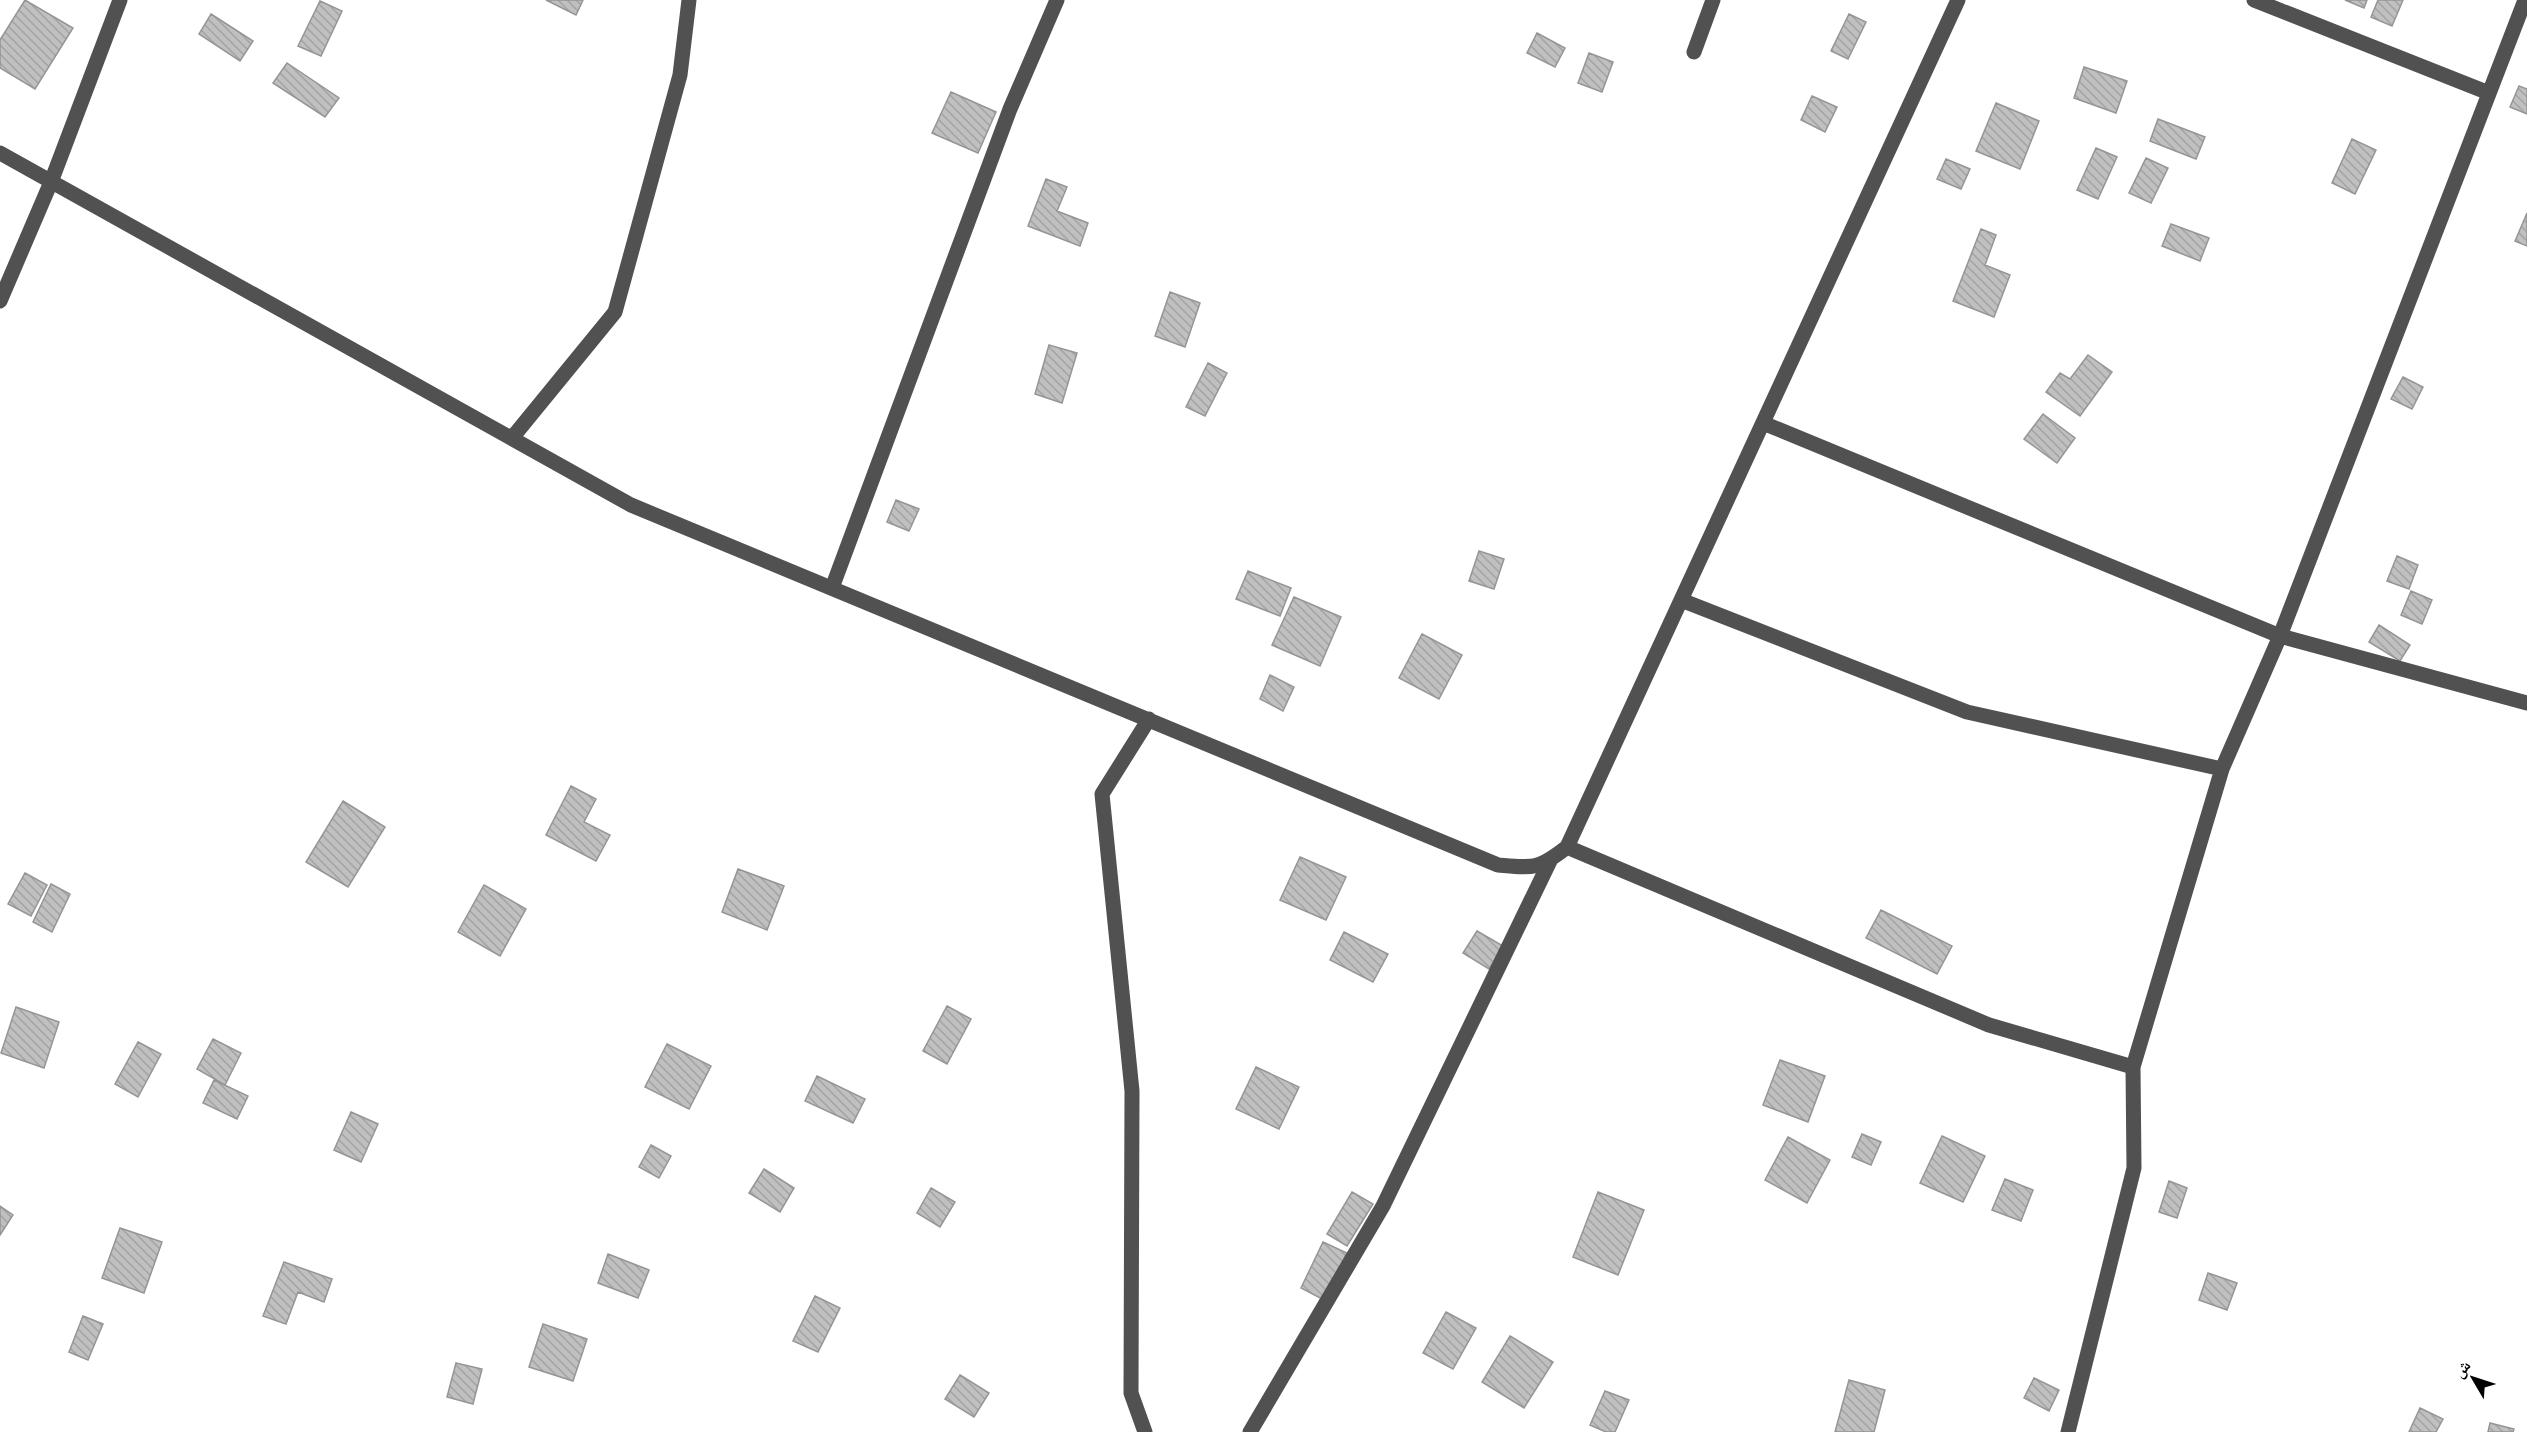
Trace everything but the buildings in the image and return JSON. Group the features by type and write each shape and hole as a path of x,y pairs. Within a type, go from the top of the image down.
{"street":[{"path":"0,301 51,182 120,0"},
{"path":"512,438 615,312 680,75 689,0"},
{"path":"832,588 1010,109 1057,0"},
{"path":"1694,52 1713,0"},
{"path":"0,153 631,505 1498,865 1533,868 1550,861 1567,847 1958,0"},
{"path":"2254,0 2489,93"},
{"path":"2068,1432 2134,1168 2133,1067 2222,769 2280,636 2525,0"},
{"path":"1763,423 2280,636 2527,704"},
{"path":"1681,600 1967,712 2222,769"},
{"path":"1145,1432 1131,1393 1132,1090 1102,794 1149,719"},
{"path":"1567,847 1989,1025 2133,1067"},
{"path":"1250,1432 1383,1206 1550,861"}]}
